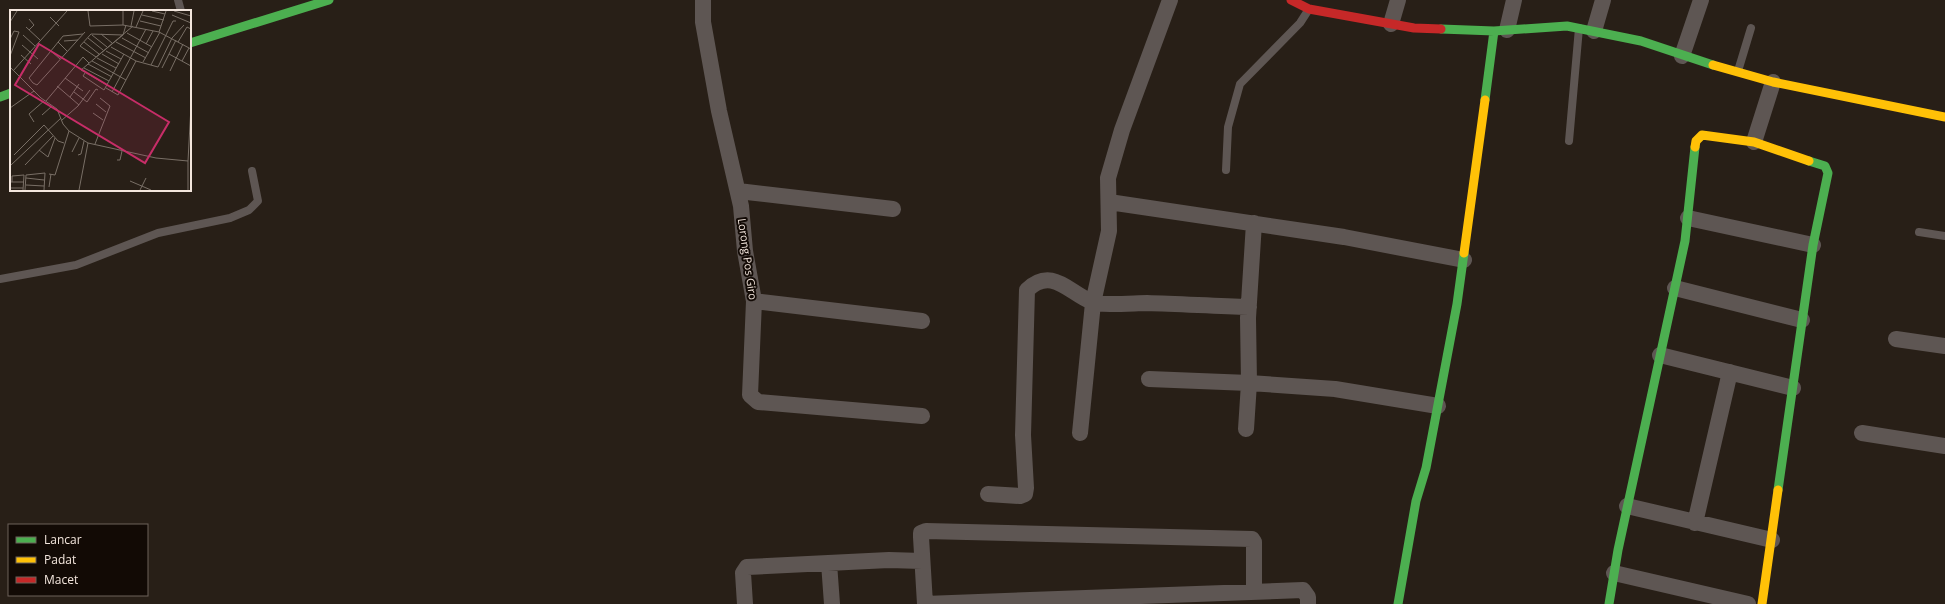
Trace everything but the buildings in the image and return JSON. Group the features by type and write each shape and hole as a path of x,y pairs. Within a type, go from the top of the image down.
{"street":[{"path":"191,42 310,3 328,0"},
{"name":"Lorong Pos Giro","path":"703,0 703,22 720,111 738,191 745,251 754,301 749,386 751,397 758,402 922,416"},
{"path":"1080,433 1093,303 1110,231 1108,178 1122,130 1170,0"},
{"path":"1291,0 1309,9 1414,28 1500,30 1567,26 1641,41 1682,56 1773,82 1945,117"},
{"path":"1391,24 1398,0"},
{"path":"1398,604 1416,501 1426,468 1458,304 1500,30 1514,0"},
{"path":"1586,30 1603,0"},
{"path":"1682,56 1701,0"},
{"path":"1754,142 1773,82"},
{"path":"0,97 10,93"},
{"path":"1609,604 1627,506 1686,242 1696,141 1702,135 1754,142 1826,168 1828,173 1813,245 1762,604"},
{"path":"738,191 893,209"},
{"path":"1109,202 1254,223 1464,260"},
{"path":"1688,218 1813,245"},
{"path":"1246,429 1249,383 1249,307 1254,223"},
{"path":"988,494 1020,496 1025,494 1026,488 1023,435 1027,290 1038,282 1044,280 1058,282 1093,303 1148,303 1249,307"},
{"path":"1675,288 1802,320"},
{"path":"754,301 922,321"},
{"path":"1896,339 1945,346"},
{"path":"1660,355 1793,388"},
{"path":"1695,522 1730,372"},
{"path":"1149,379 1249,383 1335,389 1438,406"},
{"path":"1862,433 1945,446"},
{"path":"1627,506 1772,540"},
{"path":"1254,592 1254,542 1252,539 926,531 921,533 925,604 1254,592 1303,590 1308,597 1308,604"},
{"path":"745,604 743,573 747,567 889,560 922,561"},
{"path":"829,563 832,604"},
{"path":"1614,574 1748,604"}],"lane":[{"path":"178,0 181,10"},
{"path":"1226,170 1228,127 1240,84 1300,23 1309,9"},
{"path":"1738,71 1751,28"},
{"path":"1569,141 1586,30"},
{"path":"0,279 76,265 158,233 230,218 249,210 258,201 252,172"},
{"path":"1919,232 1945,236"}],"traffic: fast":[{"path":"191,43 329,0"},
{"path":"1441,29 1494,31 1567,26 1641,41 1713,65"},
{"path":"1485,100 1494,31"},
{"path":"0,97 10,93"},
{"path":"1609,604 1618,550 1685,241 1695,147"},
{"path":"1778,490 1813,245 1828,173 1825,166 1809,161"},
{"path":"1398,604 1416,501 1426,468 1457,304 1464,253"}],"traffic: slow":[{"path":"1713,65 1773,82 1945,117"},
{"path":"1464,253 1485,100"},
{"path":"1695,147 1696,141 1702,135 1754,142 1809,161"},
{"path":"1762,604 1778,490"}],"traffic: jam":[{"path":"1291,0 1309,9 1414,28 1441,29"}]}
